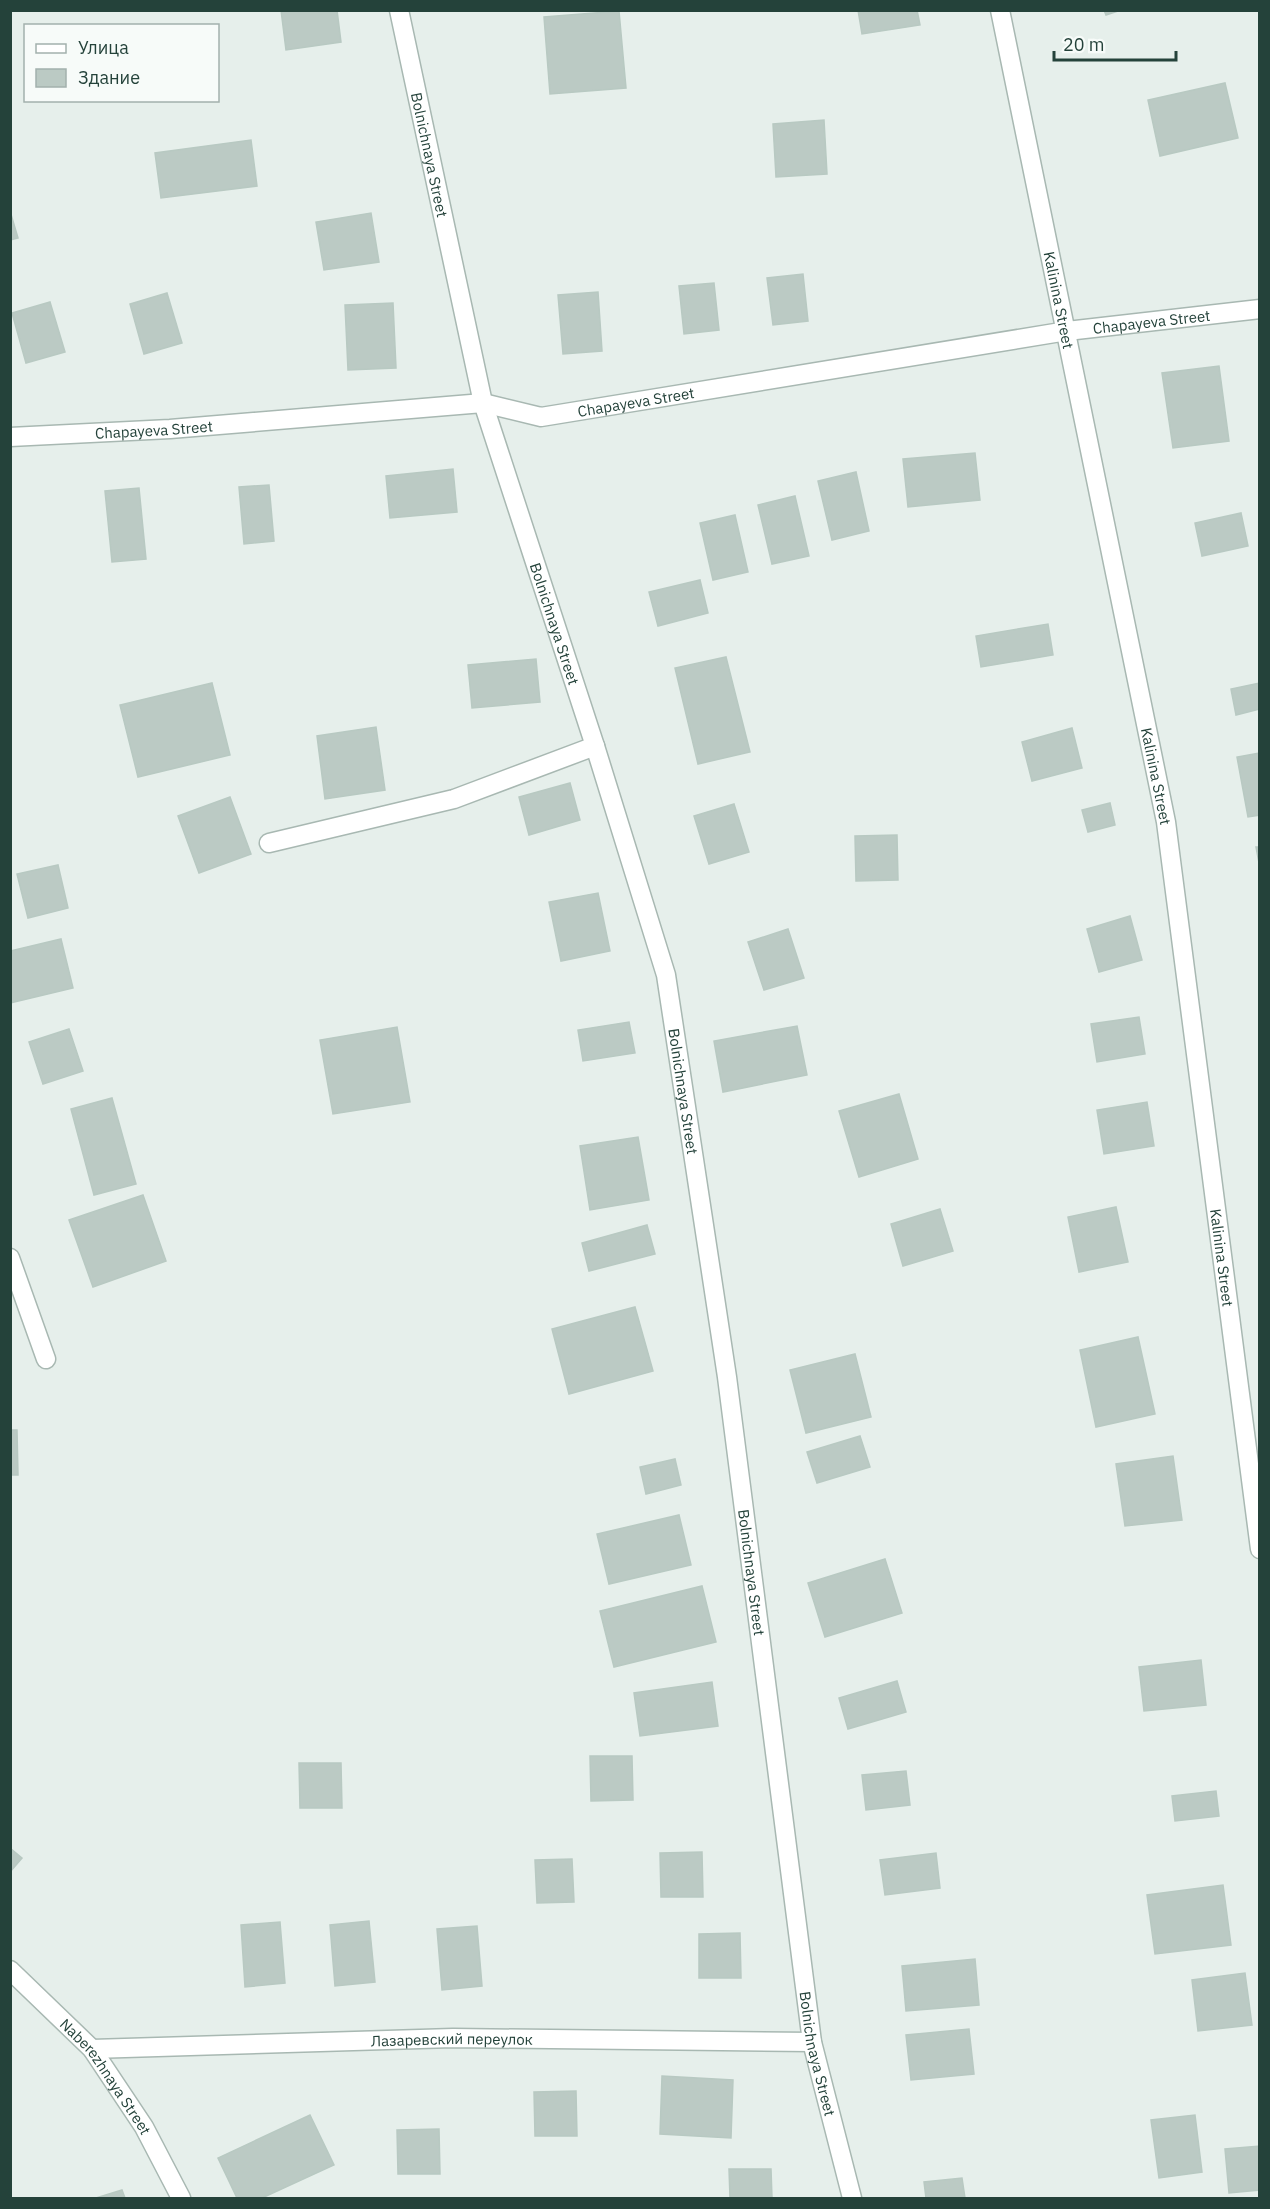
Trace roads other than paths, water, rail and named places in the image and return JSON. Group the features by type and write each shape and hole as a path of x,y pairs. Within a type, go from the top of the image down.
{"street":[{"name":"Bolnichnaya Street","path":"399,10 483,403 595,746 666,975 728,1377 812,2042 852,2199"},
{"name":"Kalinina Street","path":"1000,10 1166,822 1260,1549"},
{"name":"Chapayeva Street","path":"10,437 170,429 483,403 541,417 1067,331 1260,309"},
{"path":"269,843 454,799 595,746"},
{"path":"10,1258 46,1359"},
{"name":"Naberezhnaya Street","path":"10,1970 92,2049 144,2127 181,2199"},
{"name":"Лазаревский переулок","path":"92,2049 453,2038 812,2042"}]}
